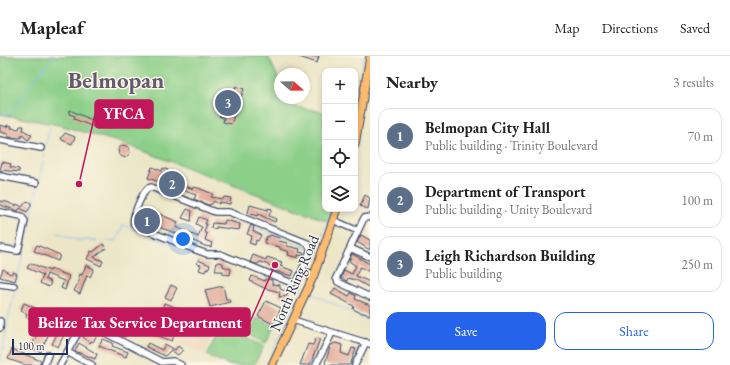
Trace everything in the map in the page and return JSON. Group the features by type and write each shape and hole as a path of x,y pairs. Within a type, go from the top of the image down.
{"main road":[{"path":"356,140 370,59"},
{"name":"North Ring Road","path":"272,365 314,275 336,212"}],"street":[{"path":"0,140 41,148"},
{"path":"0,176 36,183"},
{"path":"148,188 154,188 215,212 229,212 307,243 311,249 303,270 298,280 292,282 220,254 207,254 137,227 133,223 143,193 148,188"},
{"path":"0,212 24,218 24,234 18,251 0,248"},
{"path":"370,217 364,218 336,278 338,282 370,297"},
{"path":"334,220 358,231"},
{"path":"350,248 370,257"},
{"path":"303,270 314,275"},
{"path":"0,284 14,286"},
{"path":"293,320 368,343 355,365"},
{"path":"0,321 0,328"},
{"path":"60,365 84,322 162,362 173,361 181,365"},
{"path":"316,365 332,333"},
{"path":"66,352 92,365"},
{"path":"44,365 48,355"}],"shaded area":[{"path":"162,299 218,322 205,354 149,335"}],"green space":[{"path":"0,56 268,56 274,69 274,104 290,104 291,106 322,111 322,212 335,212 330,222 122,143 59,125 0,114"},
{"path":"257,318 274,326 266,343 249,334"},
{"path":"221,326 264,346 254,365 229,365 207,355"}],"building":[{"path":"296,56 319,56 317,63"},
{"path":"236,86 244,89 231,124 223,122 224,118 219,116 222,110 215,108 219,96 226,98 228,90 234,92"},
{"path":"70,110 96,122 94,127 74,119 75,116 69,114"},
{"path":"0,125 7,127 7,125 12,126 11,128 19,129 20,126 24,126 23,130 32,135 28,140 22,135 21,138 8,137 8,134 0,132"},
{"path":"65,133 75,137 72,144 62,140 61,138"},
{"path":"123,145 129,147 130,153 125,158 119,155 118,149"},
{"path":"2,162 11,164 10,167 19,169 19,172 0,170"},
{"path":"152,167 162,171 163,168 168,170 164,179 193,189 193,187 198,188 213,194 211,197 223,199 224,197 231,198 230,204 220,202 219,204 214,201 212,204 208,205 194,199 196,195 148,178"},
{"path":"365,195 370,198 368,209 360,206"},
{"path":"0,201 16,206 17,204 22,207 27,201 31,203 31,206 27,212 20,208 18,211 0,205"},
{"path":"250,205 268,210 268,208 272,209 269,216 276,219 275,222 258,214 257,216 248,213"},
{"path":"145,208 178,222 176,227 198,237 202,227 196,224 199,217 207,220 204,232 207,234 205,240 212,243 211,247 139,220"},
{"path":"187,209 192,211 191,221 182,218"},
{"path":"225,220 240,224 239,230 216,227 216,229 211,228 212,223 224,224"},
{"path":"251,225 254,227 253,231 261,235 258,241 256,240 255,245 249,243 252,236 247,234"},
{"path":"270,235 280,238 279,241 287,243 287,246 300,249 299,252 304,253 303,256 298,255 298,258 288,255 289,252 280,249 280,247 264,243 267,236 269,237"},
{"path":"361,235 370,240 370,250 357,242"},
{"path":"103,244 106,248 94,257 103,261 101,266 87,259 91,251 93,252"},
{"path":"37,245 60,255 58,261 34,251"},
{"path":"352,254 370,264 370,272 360,267 356,276 370,282 370,288 356,280 348,278 347,281 341,278 344,270 352,274 356,266 349,261"},
{"path":"253,255 266,260 267,257 282,262 280,266 294,271 292,276 271,270 273,267 261,262 257,264 250,262"},
{"path":"198,260 210,265 205,272 199,270 201,265 197,264"},
{"path":"217,262 223,263 223,266 231,269 230,275 223,274 223,271 215,271"},
{"path":"30,263 50,271 51,269 69,276 65,290 61,288 64,281 47,274 45,279 51,282 49,287 40,283 43,275 27,268"},
{"path":"86,265 94,269 90,277 87,275 80,294 74,291 80,279 78,278 79,274 82,275"},
{"path":"3,269 10,274 14,272 17,274 15,281 0,277"},
{"path":"252,276 265,281 265,279 272,280 272,284 280,285 280,289 288,292 287,296 279,297 280,292 264,288 250,281"},
{"path":"171,285 177,288 171,300 165,297"},
{"path":"223,286 226,299 229,299 230,302 210,307 205,290"},
{"path":"335,288 349,296 351,293 356,296 355,299 370,305 370,315 353,309 354,306 331,294"},
{"path":"266,301 281,308 273,324 258,316"},
{"path":"24,303 37,309 36,313 45,317 43,321 34,317 32,320 26,317 27,314 21,310"},
{"path":"164,303 184,310 182,316 162,309"},
{"path":"59,324 70,329 67,334 65,333 58,347 52,344 59,330 57,329"},
{"path":"123,325 129,328 125,337 115,332 117,327 121,329"},
{"path":"155,328 174,335 172,341 153,334"},
{"path":"39,329 49,333 41,352 31,348"},
{"path":"86,330 97,336 93,342 91,341 90,343 83,337"},
{"path":"316,338 320,339 310,365 300,365 308,344 313,345"},
{"path":"103,339 113,343 112,346 128,352 126,357 99,346"},
{"path":"79,343 97,354 95,359 75,351"},
{"path":"148,343 162,350 165,344 175,350 178,346 183,350 178,355 171,350 165,356 146,347"},
{"path":"335,343 342,345 341,353 349,356 352,348 356,349 350,365 327,365 325,363 331,345"},
{"path":"12,349 41,361 39,365 25,365 8,359"}],"waterway":[{"path":"0,113 8,115 53,56"},
{"path":"358,95 364,56"},
{"path":"46,145 50,127"},
{"path":"39,181 45,152"},
{"path":"16,285 38,186"},
{"path":"153,191 215,215 227,215 307,248"},
{"path":"310,269 331,212"},
{"path":"58,233 77,240 116,241 124,224"},
{"path":"126,226 192,253"},
{"path":"198,255 207,258 219,257 234,263"},
{"path":"267,365 307,275"},
{"path":"293,286 302,289"},
{"path":"8,320 15,289"},
{"path":"311,293 370,321"},
{"path":"3,350 8,321"},
{"path":"0,361 2,353"}],"place":[{"name":"Leigh Richardson Building","path":"228,103"},
{"name":"YFCA","path":"79,184"},
{"name":"Department of Transport","path":"172,184"},
{"name":"Belmopan City Hall","path":"147,221"},
{"name":"Belize Tax Service Department","path":"275,265"}],"district":[{"name":"Belmopan","path":"116,80"}]}
